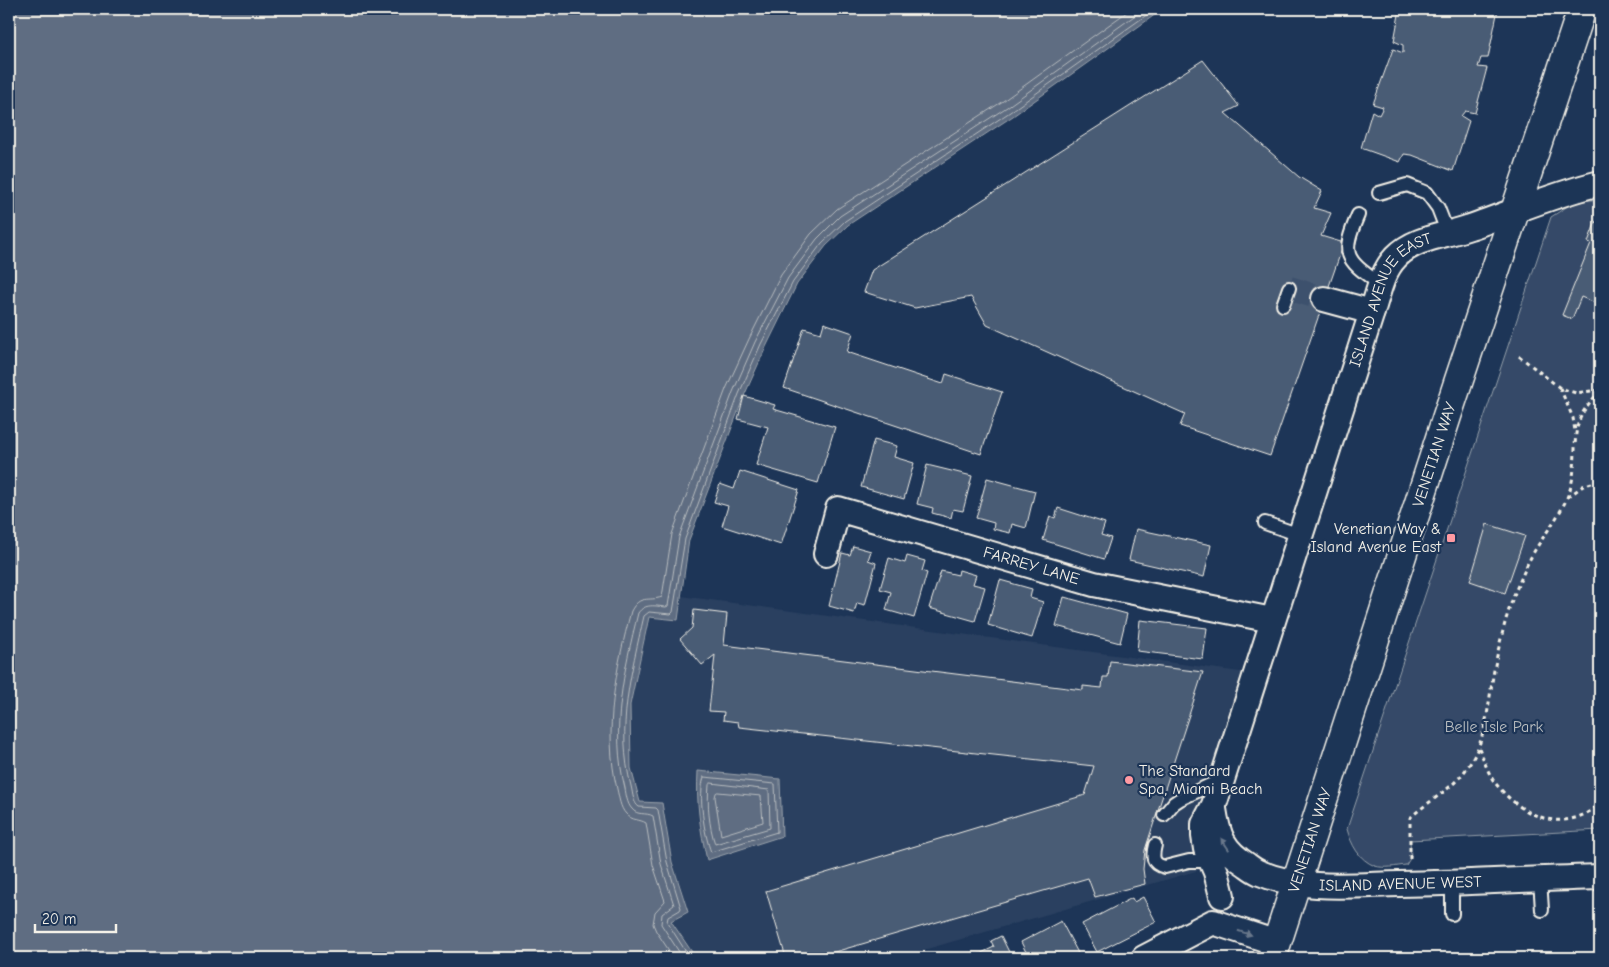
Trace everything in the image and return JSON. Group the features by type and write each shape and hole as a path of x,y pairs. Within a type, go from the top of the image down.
{"main road":[{"name":"VENETIAN WAY","path":"1274,951 1444,424 1582,9"}],"street":[{"name":"ISLAND AVENUE EAST","path":"1300,535 1372,312 1389,266 1404,249 1415,244 1564,192 1600,183"},
{"path":"1324,299 1372,312"},
{"name":"FARREY LANE","path":"826,554 838,509 1094,584 1272,620"},
{"name":"ISLAND AVENUE WEST","path":"1222,896 1216,872 1206,849 1204,824 1214,805 1300,535"},
{"name":"ISLAND AVENUE WEST","path":"1214,805 1216,826 1220,838 1233,855 1259,873 1310,885 1452,883 1600,877"},
{"path":"1144,958 1213,922 1222,896 1230,886 1239,880 1259,873"},
{"path":"1213,922 1274,951"}],"lane":[{"path":"1379,193 1408,185 1427,193 1438,208 1448,234"},
{"path":"1358,214 1347,246 1350,260 1381,285"},
{"path":"1283,306 1289,288"},
{"path":"1264,523 1300,535"},
{"path":"1164,815 1180,799 1221,780"},
{"path":"1155,845 1153,858 1155,863 1165,868 1189,861 1210,861"},
{"path":"1540,879 1542,910"},
{"path":"1452,883 1452,914"}],"path":[{"path":"1518,356 1560,388 1576,393 1600,391"},
{"path":"1411,884 1410,818 1454,783 1466,770 1478,748 1483,737 1494,670 1505,624 1518,585 1530,558 1563,506 1570,486 1574,464 1575,434 1573,418 1560,388"},
{"path":"1575,434 1579,418 1588,403 1600,391"},
{"path":"1566,498 1583,486 1600,480"},
{"path":"1478,748 1492,778 1502,791 1523,808 1544,819 1555,821 1570,820 1584,815 1600,802"}],"shaded area":[{"path":"681,596 1255,674 1214,805 1213,866 896,958 696,958 671,920 688,912 672,862 662,804 640,802 631,768 630,705 649,616 677,620"}],"green space":[{"name":"Belle Isle Park","path":"1600,199 1600,830 1410,840 1411,857 1406,865 1375,866 1364,860 1356,851 1347,829 1551,217 1574,202"}],"water":[{"path":"9,9 1163,9 1013,116 848,225 826,246 797,284 744,396 689,540 678,620 649,617 630,705 631,768 640,802 662,803 672,862 688,912 671,921 696,958 9,958"},
{"path":"698,771 780,779 782,836 707,860 699,816"}],"building":[{"path":"1400,9 1498,9 1488,58 1481,58 1478,67 1487,68 1475,113 1465,111 1461,116 1469,121 1453,171 1412,155 1404,154 1400,162 1361,148 1372,111 1379,115 1383,107 1373,104 1393,49 1403,53 1403,45 1394,41"},
{"path":"1203,60 1239,106 1225,113 1299,177 1322,191 1314,208 1331,213 1321,236 1344,243 1270,456 1180,426 1185,414 987,325 971,297 915,308 864,292 872,270"},
{"path":"1596,221 1600,223 1600,305 1581,297 1572,319 1562,315 1591,243 1588,242"},
{"path":"824,323 853,333 847,352 943,384 946,374 1002,392 981,454 784,388 804,328 821,333"},
{"path":"744,396 775,405 773,409 835,427 818,483 756,465 768,427 738,419"},
{"path":"874,440 897,446 894,457 914,463 904,499 861,487"},
{"path":"927,465 972,476 963,511 953,509 951,518 932,513 933,508 917,504"},
{"path":"740,471 799,490 781,545 722,526 728,506 714,502 720,484 734,489"},
{"path":"987,478 1035,491 1026,528 1012,524 1010,533 993,529 994,523 976,518"},
{"path":"1058,508 1105,523 1101,535 1111,538 1104,559 1043,540 1050,516 1055,518"},
{"path":"1487,524 1525,536 1505,593 1470,581"},
{"path":"1136,529 1211,545 1204,577 1129,560"},
{"path":"853,546 871,551 868,560 876,563 865,605 857,603 854,613 829,606 842,553 850,555"},
{"path":"907,556 925,561 922,571 927,573 914,618 886,610 891,592 880,589 889,558 905,563"},
{"path":"959,570 976,575 973,584 985,587 975,621 929,608 941,571 958,575"},
{"path":"1000,580 1032,589 1030,598 1043,602 1032,638 988,625"},
{"path":"1064,597 1127,614 1120,643 1056,626"},
{"name":"The Standard Spa, Miami Beach","path":"694,610 727,614 724,645 1083,690 1083,686 1102,688 1103,677 1108,677 1110,661 1203,672 1145,850 1143,869 1145,884 1095,897 1088,878 814,958 786,958 766,891 1085,795 1094,766 739,727 738,722 723,720 724,712 709,711 715,655 702,665 680,639 692,628"},
{"path":"1140,620 1207,628 1203,659 1137,651"},
{"path":"1143,897 1156,922 1097,952 1082,924 1132,898 1134,902"},
{"path":"1061,921 1078,953 1070,958 1029,958 1021,942"},
{"path":"1001,936 1012,958 971,958 994,947 991,941"},
{"path":"1408,953 1406,958 1320,958 1321,956"}],"tunnel":[{"path":"1289,288 1324,299"}],"place":[{"name":"Venetian Way & Island Avenue East","path":"1451,538"},
{"name":"The Standard Spa, Miami Beach","path":"1129,780"}]}
